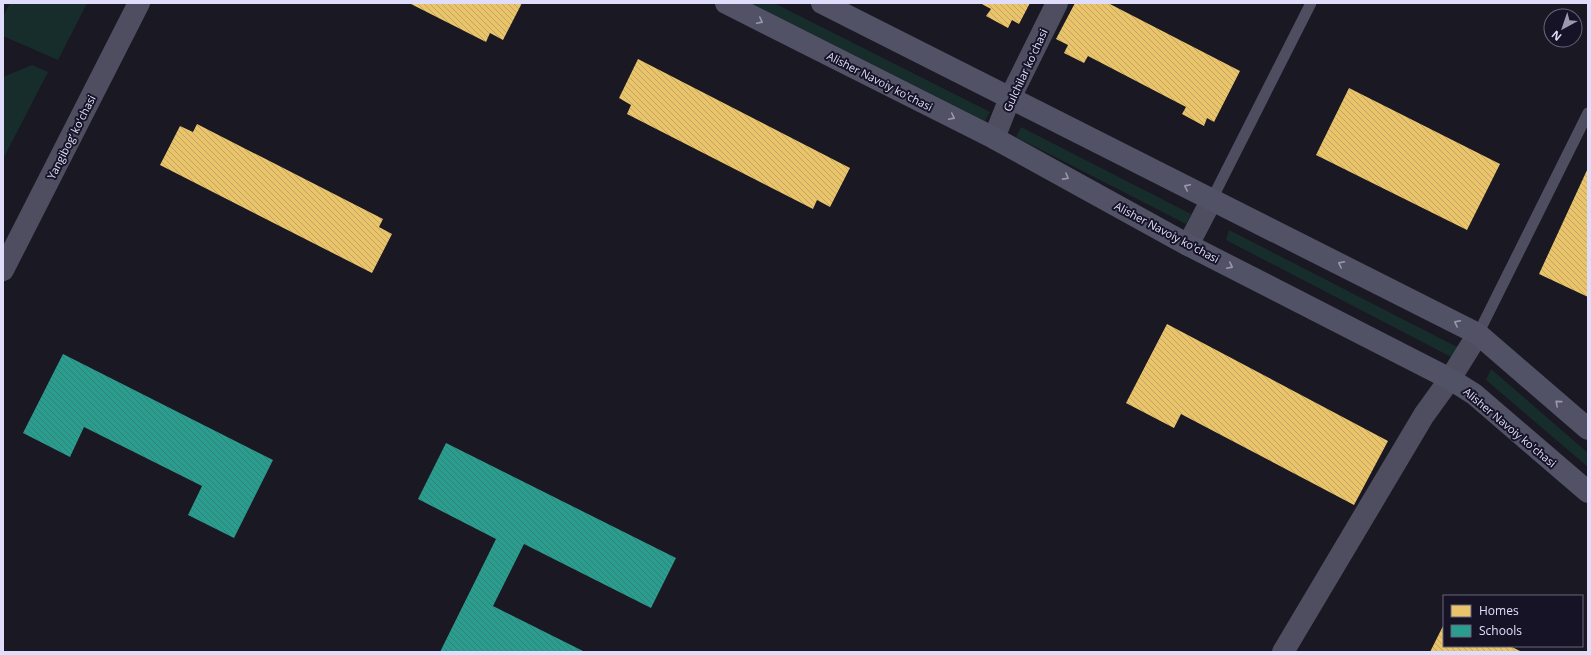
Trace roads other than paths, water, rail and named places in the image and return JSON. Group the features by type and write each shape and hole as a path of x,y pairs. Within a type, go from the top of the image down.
{"street":[{"name":"Yangibog‘ ko'chasi","path":"3,270 139,3"},
{"name":"Alisher Navoiy ko'chasi","path":"726,3 994,138 1188,245 1450,379 1474,394 1588,492"},
{"path":"822,3 1478,334 1588,429"},
{"name":"Gulchilar ko'chasi","path":"994,138 1010,98 1057,3"},
{"path":"1188,245 1212,199"},
{"path":"1283,652 1424,415 1450,379 1478,334"}],"lane":[{"path":"1212,199 1310,3"},
{"path":"1478,334 1588,113"}]}
